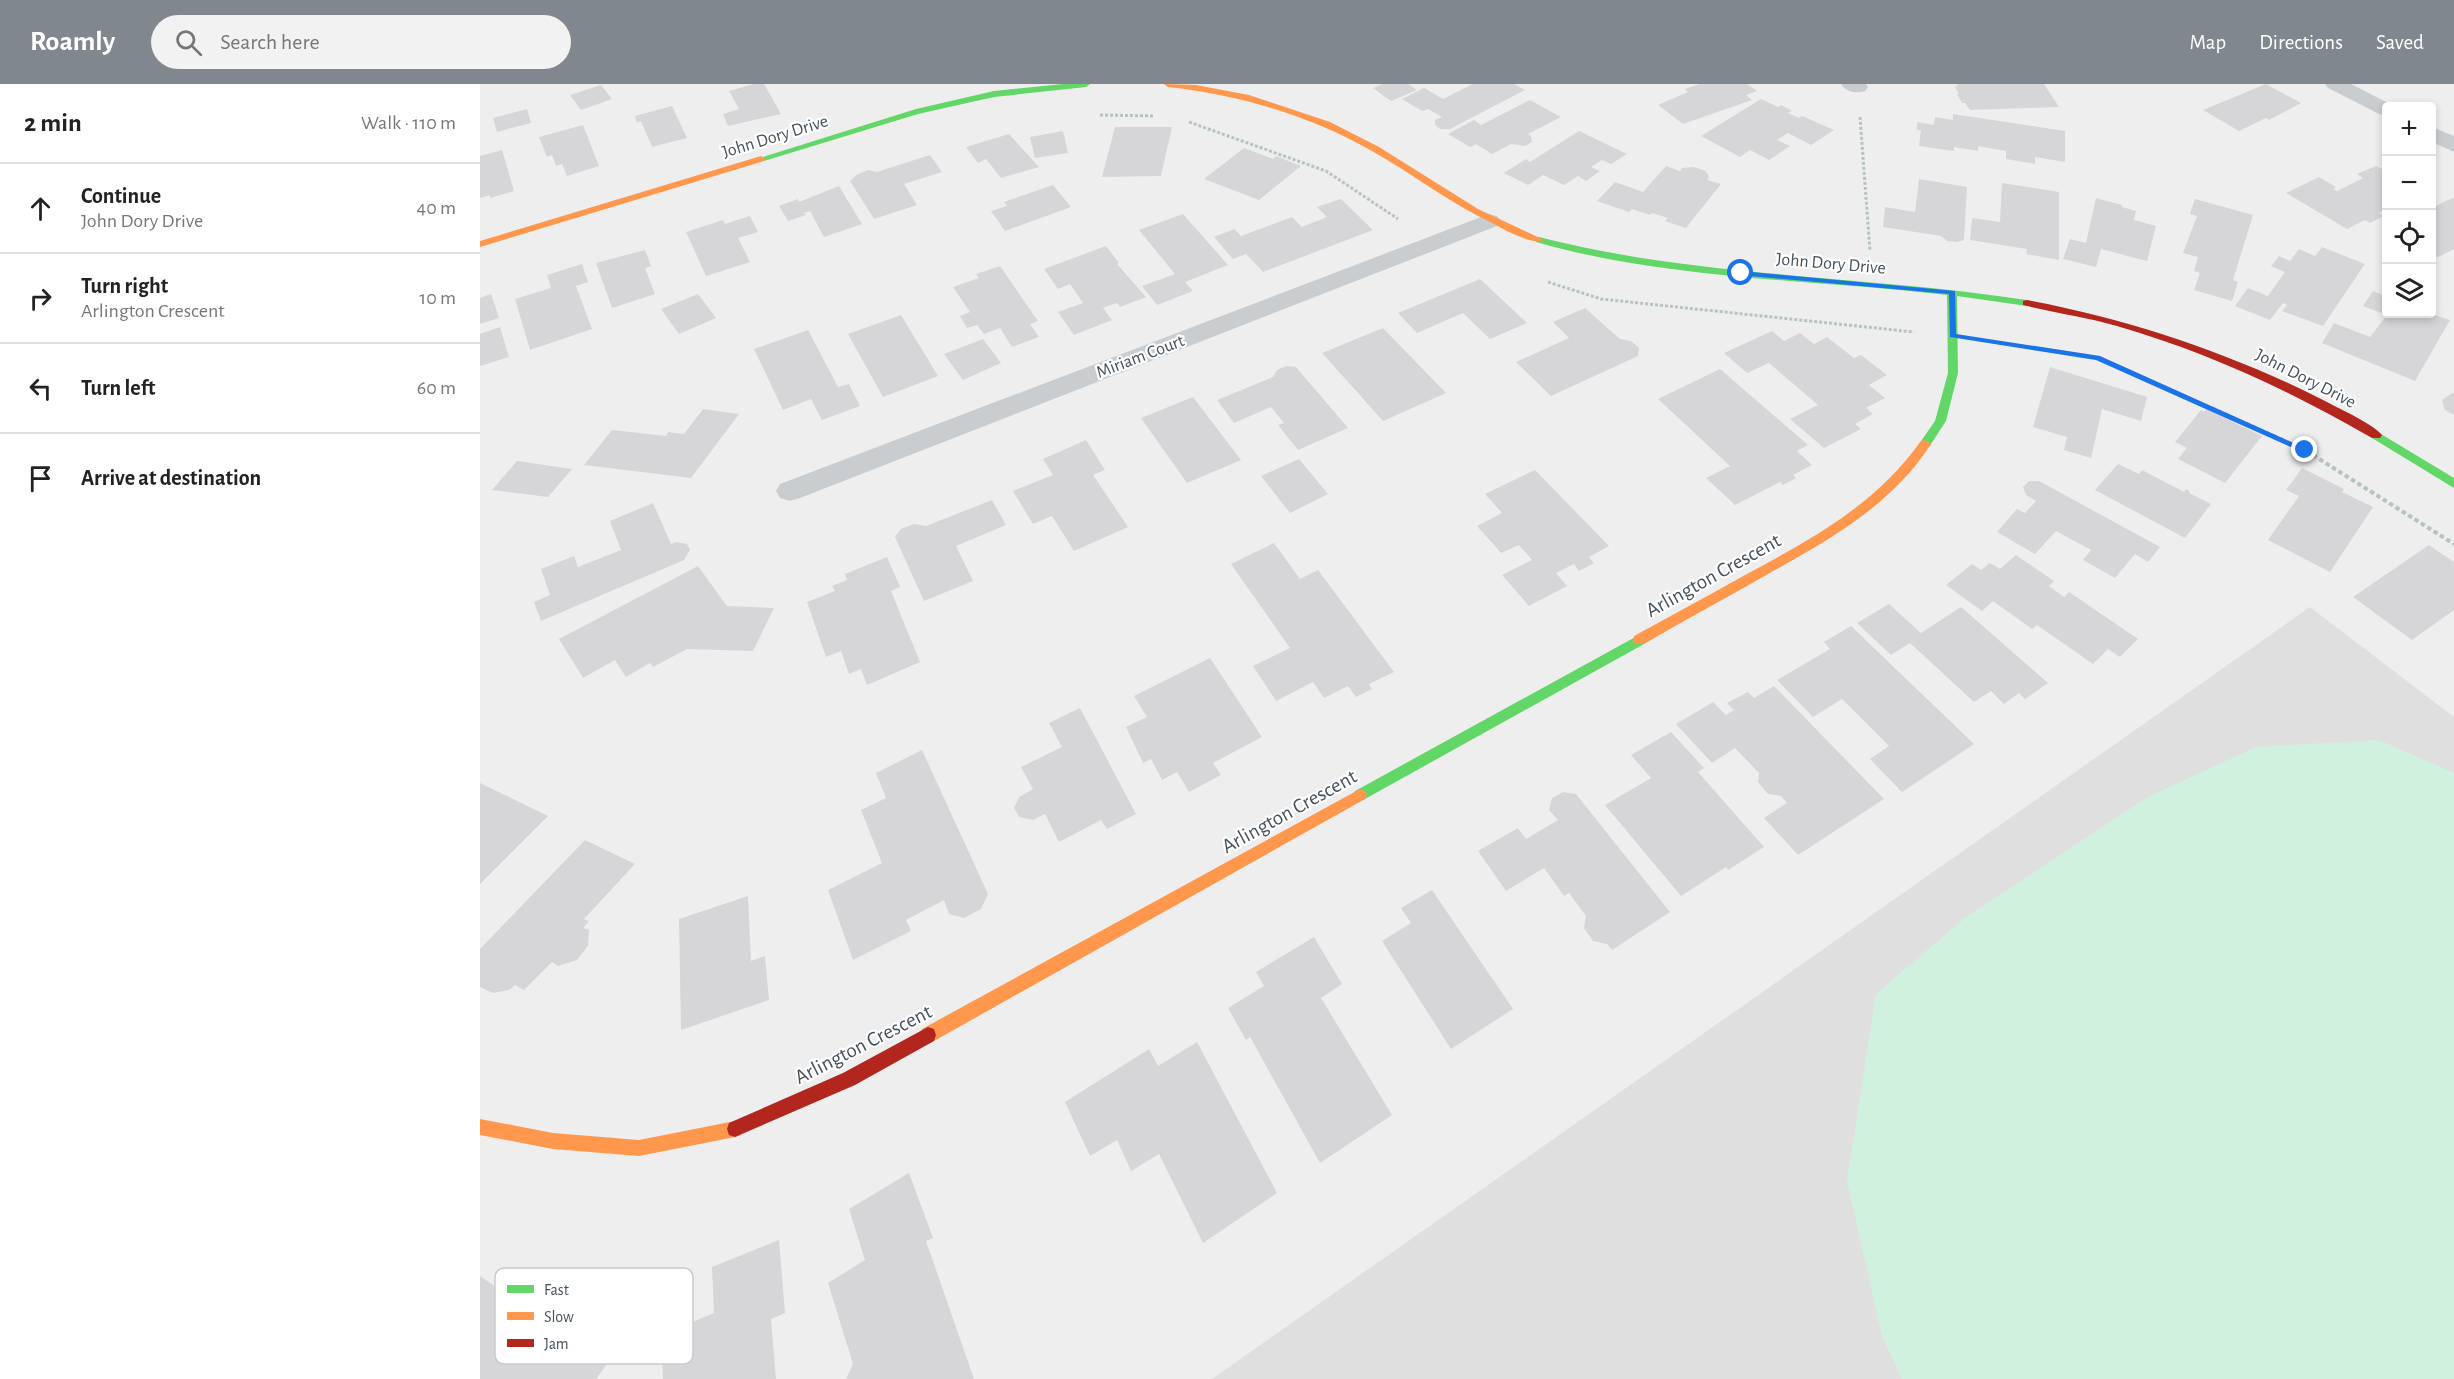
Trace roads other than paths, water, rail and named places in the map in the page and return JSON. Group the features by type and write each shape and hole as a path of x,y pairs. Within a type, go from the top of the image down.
{"street":[{"name":"John Dory Drive","path":"480,244 916,112 994,94 1086,84"},
{"name":"John Dory Drive","path":"1181,84 1261,99 1299,111 1377,149 1489,221 1548,242 1637,262 2004,299 2091,316 2160,334 2219,356 2282,384 2346,417 2454,484"},
{"path":"2335,84 2382,108"},
{"path":"2436,135 2454,145"},
{"name":"Miriam Court","path":"790,491 1489,221"},
{"name":"Arlington Crescent","path":"480,1127 553,1142 639,1148 738,1128 849,1079 1803,549 1870,507 1911,466 1940,421 1953,373 1952,292"}]}
